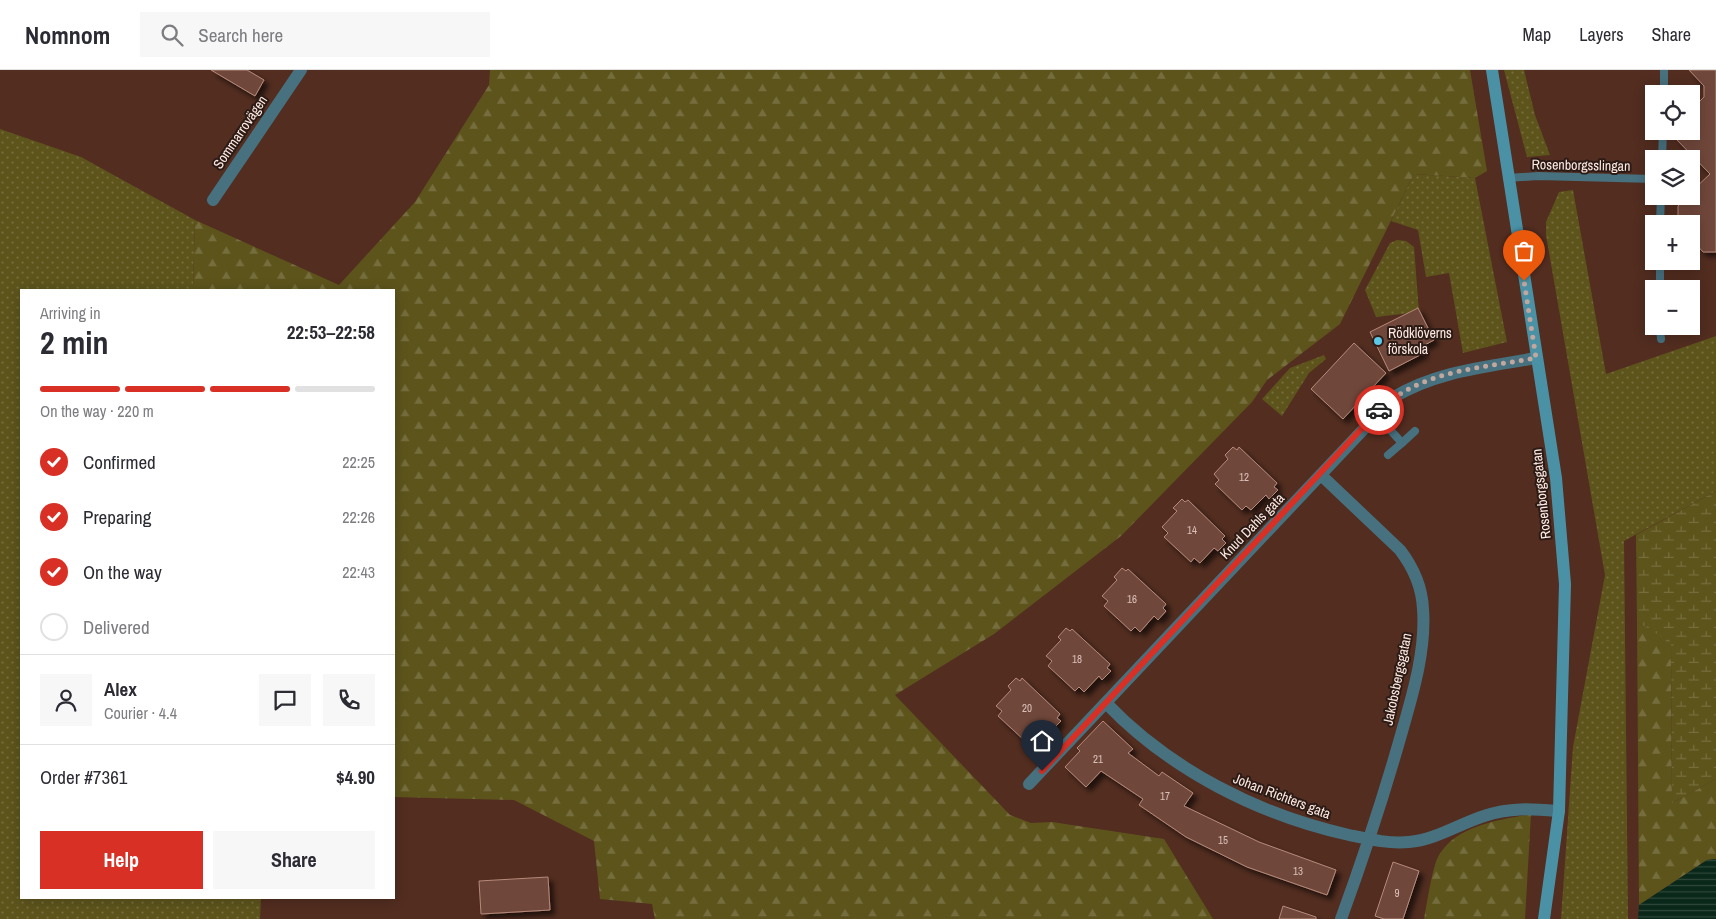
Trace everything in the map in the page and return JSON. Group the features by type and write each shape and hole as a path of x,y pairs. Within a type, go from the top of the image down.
{"street":[{"name":"Sommarrovägen","path":"213,200 301,70"},
{"name":"Rosenborgsgatan","path":"1492,70 1507,178 1556,478 1564,584 1559,811 1544,919"},
{"name":"Knud Dahls gata","path":"1029,784 1394,397 1414,385 1448,374 1536,358"},
{"name":"Jakobsbergsgatan","path":"1321,475 1391,539 1400,550 1410,564 1416,579 1423,608 1420,653 1411,698 1391,772 1341,919"},
{"name":"Johan Richters gata","path":"1106,703 1123,722 1171,757 1223,790 1310,826 1368,839 1409,842 1432,837 1496,812 1517,808 1559,811"}],"lane":[{"path":"1664,70 1664,85"},
{"name":"Rosenborgsslingan","path":"1507,178 1538,176 1645,179"},
{"path":"1661,335 1661,339"},
{"path":"1376,414 1402,443"},
{"path":"1388,455 1415,431"}],"green space":[{"path":"490,70 1470,70 1487,171 1475,178 1414,174 1340,324 1267,380 1252,402 1121,536 994,634 895,695 1010,815 1031,823 1052,822 1164,839 1213,919 655,919 652,904 600,899 594,841 514,800 395,797 395,289 193,289 195,220 339,285 415,202 489,85"},
{"path":"1504,70 1524,70 1535,115 1550,155 1527,157"},
{"path":"0,129 81,157 195,220 193,289 20,289 20,899 261,899 260,919 0,919"},
{"path":"1414,174 1475,178 1507,342 1463,353 1449,273 1426,277 1418,230 1391,221"},
{"path":"1573,190 1606,374 1716,336 1716,491 1624,541 1628,919 1561,919 1573,747 1605,575 1546,235 1546,222 1559,192"},
{"path":"1397,240 1406,241 1414,247 1419,312 1376,317 1365,290 1390,243"},
{"path":"1324,355 1326,359 1309,373 1282,416 1262,399 1290,368"},
{"path":"1716,491 1716,779 1672,803 1671,642 1637,622 1636,535"},
{"path":"1637,622 1671,641 1672,803 1716,779 1716,859 1707,860 1639,905"},
{"path":"1531,814 1525,919 1424,919 1436,861 1447,845 1468,830 1493,822"}],"shaded area":[{"path":"1716,859 1716,919 1638,919 1639,905 1707,860"}],"building":[{"path":"211,70 247,70 264,80 255,96"},
{"path":"1689,70 1716,70 1716,252 1703,252 1700,248 1700,215 1678,215 1679,205 1700,205 1700,183 1710,174 1700,164 1700,150 1687,150 1677,140 1700,140 1700,101 1704,97 1704,86"},
{"path":"1418,308 1434,340 1421,347 1424,353 1389,371 1370,332"},
{"path":"1354,343 1386,373 1343,419 1311,389"},
{"path":"1233,447 1237,450 1239,447 1277,483 1274,487 1278,490 1269,499 1266,495 1251,510 1246,506 1242,510 1215,484 1219,480 1214,474 1228,459 1225,455"},
{"path":"1182,499 1185,502 1188,500 1225,536 1222,539 1226,543 1218,551 1214,548 1200,563 1194,558 1191,562 1164,537 1168,533 1162,527 1177,511 1173,508"},
{"path":"1122,568 1126,571 1128,569 1166,604 1163,608 1166,611 1158,620 1154,616 1140,632 1135,627 1131,631 1104,606 1108,601 1102,596 1117,580 1114,577"},
{"path":"1066,628 1070,631 1072,629 1110,664 1107,668 1111,671 1102,680 1099,676 1084,692 1079,687 1075,691 1048,666 1052,661 1046,656 1061,640 1058,637"},
{"path":"1016,678 1020,681 1022,678 1060,714 1057,718 1061,721 1052,730 1049,726 1034,741 1029,737 1025,741 998,716 1002,711 996,706 1011,690 1008,686"},
{"path":"1103,721 1133,749 1128,753 1159,776 1162,772 1193,793 1184,806 1259,842 1336,870 1327,895 1247,867 1186,837 1139,805 1143,799 1101,771 1086,787 1065,767 1080,751 1077,748"},
{"path":"1393,862 1419,871 1403,919 1384,919 1375,916"},
{"path":"548,877 550,910 481,914 479,881"},
{"path":"1283,906 1316,917 1316,919 1279,919"}],"way so far":[{"path":"1379,410 1394,397 1414,385 1478,367 1536,358 1524,281"}],"place":[{"name":"Rödklöverns förskola","path":"1378,341"}],"route":[{"path":"1042,771 1282,517 1379,410"}]}
